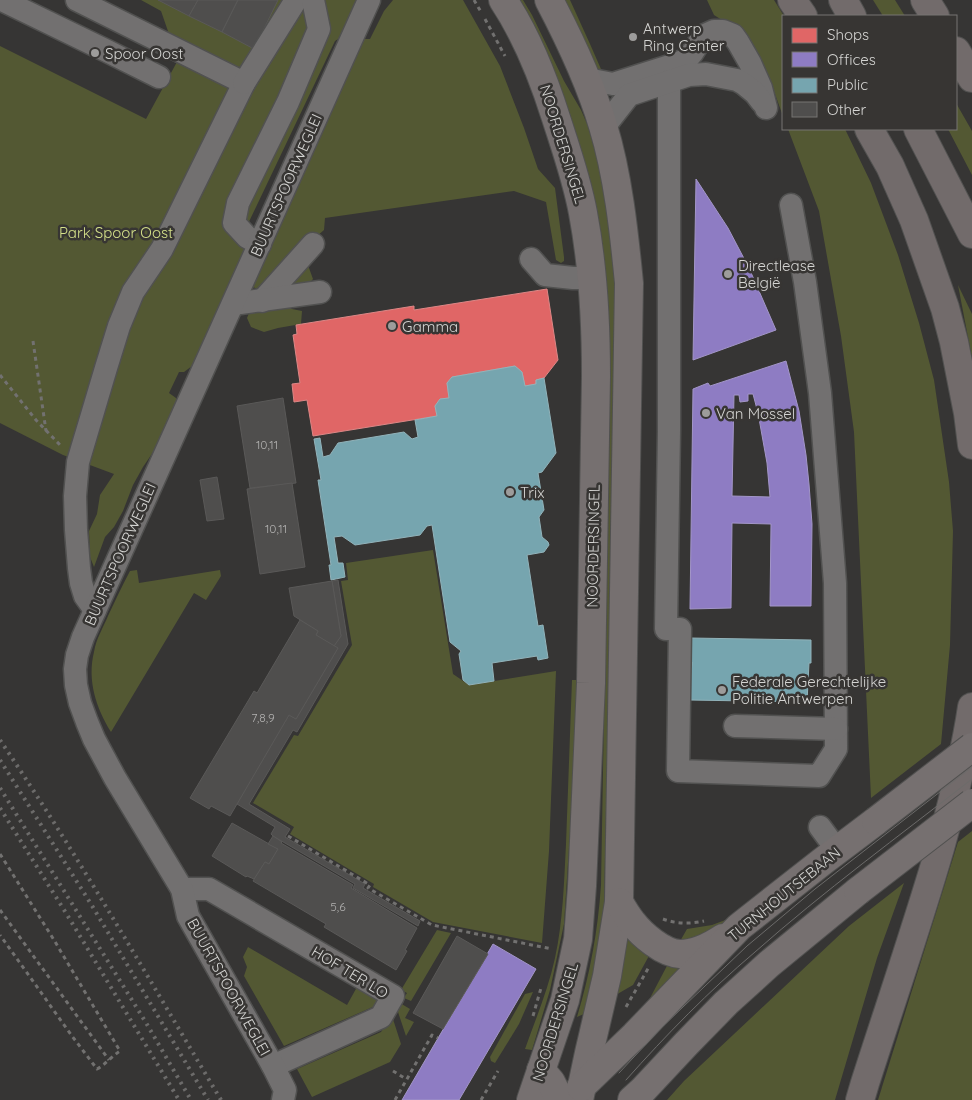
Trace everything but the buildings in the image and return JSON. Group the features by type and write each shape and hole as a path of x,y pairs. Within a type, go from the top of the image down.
{"highway":[{"path":"792,0 801,15"},
{"path":"843,0 851,15"},
{"path":"925,0 934,15"},
{"path":"957,53 972,78"},
{"path":"870,130 890,166 914,220 945,308 954,342 968,413 972,445"},
{"path":"919,130 972,234"},
{"path":"860,1100 928,891 961,769 972,707"}],"main road":[{"name":"NOORDERSINGEL","path":"503,0 536,62 574,176 583,211 596,327 591,683 578,939 565,1000 531,1100"},
{"path":"541,1070 551,1082 572,1096 608,976 619,902 629,283 621,211 604,126 587,79 549,0"},
{"name":"TURNHOUTSEBAAN","path":"572,1096 635,1035 740,927 972,747"},
{"path":"632,1100 726,1003 768,964 858,891 972,803"},
{"path":"619,902 632,922 646,936 660,947 679,954 706,948 740,927"}],"street":[{"path":"2,0 158,77"},
{"path":"77,0 244,84"},
{"path":"96,610 85,596 81,583 75,496 78,462 119,326 133,292 162,249 244,84 296,0"},
{"path":"260,244 247,237 234,224 238,203 288,102 319,29 313,0"},
{"name":"BUURTSPOORWEGLEI","path":"283,1100 284,1090 273,1066 188,916 182,890 94,739 80,703 75,669 83,637 369,0"},
{"path":"587,79 613,84 676,64 687,59 703,36 714,30 723,31 733,35 750,63 761,88 766,108 755,93 737,80 706,74 689,75 629,95 604,126"},
{"path":"722,77 731,74 739,68 743,60 742,50"},
{"path":"669,81 669,431 666,629 680,629 678,771 819,776 836,749 835,583 820,393 805,282 791,204"},
{"path":"262,301 313,244"},
{"path":"532,260 545,275 591,278"},
{"path":"233,304 320,292"},
{"path":"735,726 836,729"},
{"path":"820,826 837,850"},
{"name":"HOF TER LO","path":"182,890 209,889 393,996 381,1016 273,1066"}],"path":[{"path":"474,0 506,58"},
{"path":"33,342 46,431"},
{"path":"0,375 36,420 78,462"},
{"path":"288,836 370,884 368,888 432,925 552,949 550,957"},
{"path":"0,854 120,1051 98,1069 72,1036 0,935"},
{"path":"0,910 109,1060"},
{"path":"531,1019 544,982"},
{"path":"395,1100 432,1035 438,1038"},
{"path":"393,1071 406,1079"},
{"path":"481,1100 498,1071"}],"green space":[{"name":"Park Spoor Oost","path":"141,0 359,0 346,34 335,41 246,228 253,232 364,39 370,39 384,11 393,0 463,0 500,66 538,169 555,188 564,261 561,263 556,260 546,202 514,191 325,218 324,230 299,252 309,268 313,279 307,286 260,289 251,287 192,366 184,372 179,372 169,393 176,398 178,410 133,485 123,511 114,527 105,537 94,567 90,557 89,531 97,514 100,495 114,474 63,455 0,423 0,46 146,119 178,60 161,11"},
{"path":"517,0 523,0 532,15 588,126 599,165 611,231 616,289 603,929 586,1013 577,1017 593,952 601,885 609,322 606,291"},
{"path":"564,0 570,0 604,76 599,78"},
{"path":"707,0 774,0 783,15 782,113 772,86 741,32 714,15"},
{"path":"873,0 895,0 904,15 882,15"},
{"path":"957,105 972,131 972,175 949,130 957,130"},
{"path":"788,130 845,130 871,183 898,255 934,380 949,482 953,531 950,645 941,744 871,798 854,432 841,336 819,211"},
{"path":"958,285 972,314 972,358"},
{"path":"252,306 286,306 302,311 301,324 264,332 251,327 247,318"},
{"path":"433,550 453,674 469,685 556,671 549,851 542,943 433,922 373,887 374,884 290,834 294,827 253,803 294,735 298,736 352,645 341,581 348,580 346,563"},
{"path":"137,570 139,583 220,570 221,576 206,600 194,593 111,732 94,694 92,662 98,638 130,571"},
{"path":"572,680 580,680 564,924 550,990 532,1050 525,1049 542,1004 558,944 564,887"},
{"path":"972,831 972,1100 878,1100 958,842"},
{"path":"904,883 877,958 835,1100 667,1100 684,1081 849,926"},
{"path":"728,919 718,930 679,943 687,929 712,925"},
{"path":"437,930 451,933 411,1001 404,998 407,993 401,990"},
{"path":"626,935 650,954 633,985 614,996"},
{"path":"248,947 347,1005 357,987 376,997 375,1006 284,1046 244,976 247,967 243,957"},
{"path":"669,962 695,962 638,1021"},
{"path":"533,992 519,1024 495,1063 491,1061 490,1057 525,994"},
{"path":"400,1003 410,1009 405,1018 414,1022 406,1036 397,1009"},
{"path":"392,1016 401,1044 390,1062 312,1097 297,1069 381,1032"}],"tram line":[{"path":"619,1073 662,1027 747,946 815,889 972,767"},
{"path":"626,1080 688,1014 781,929 972,779"}],"railway":[{"path":"0,740 86,873 221,1100"},
{"path":"0,760 91,904 208,1100"},
{"path":"0,788 145,1021 191,1100"},
{"path":"0,808 179,1100"}],"place":[{"name":"Antwerp Ring Center","path":"633,37"},
{"name":"Spoor Oost","path":"95,53"},
{"name":"Directlease België","path":"728,274"},
{"name":"Gamma","path":"392,326"},
{"name":"Van Mossel","path":"706,413"},
{"name":"Trix","path":"510,492"},
{"name":"Federale Gerechtelijke Politie Antwerpen","path":"722,690"}]}
